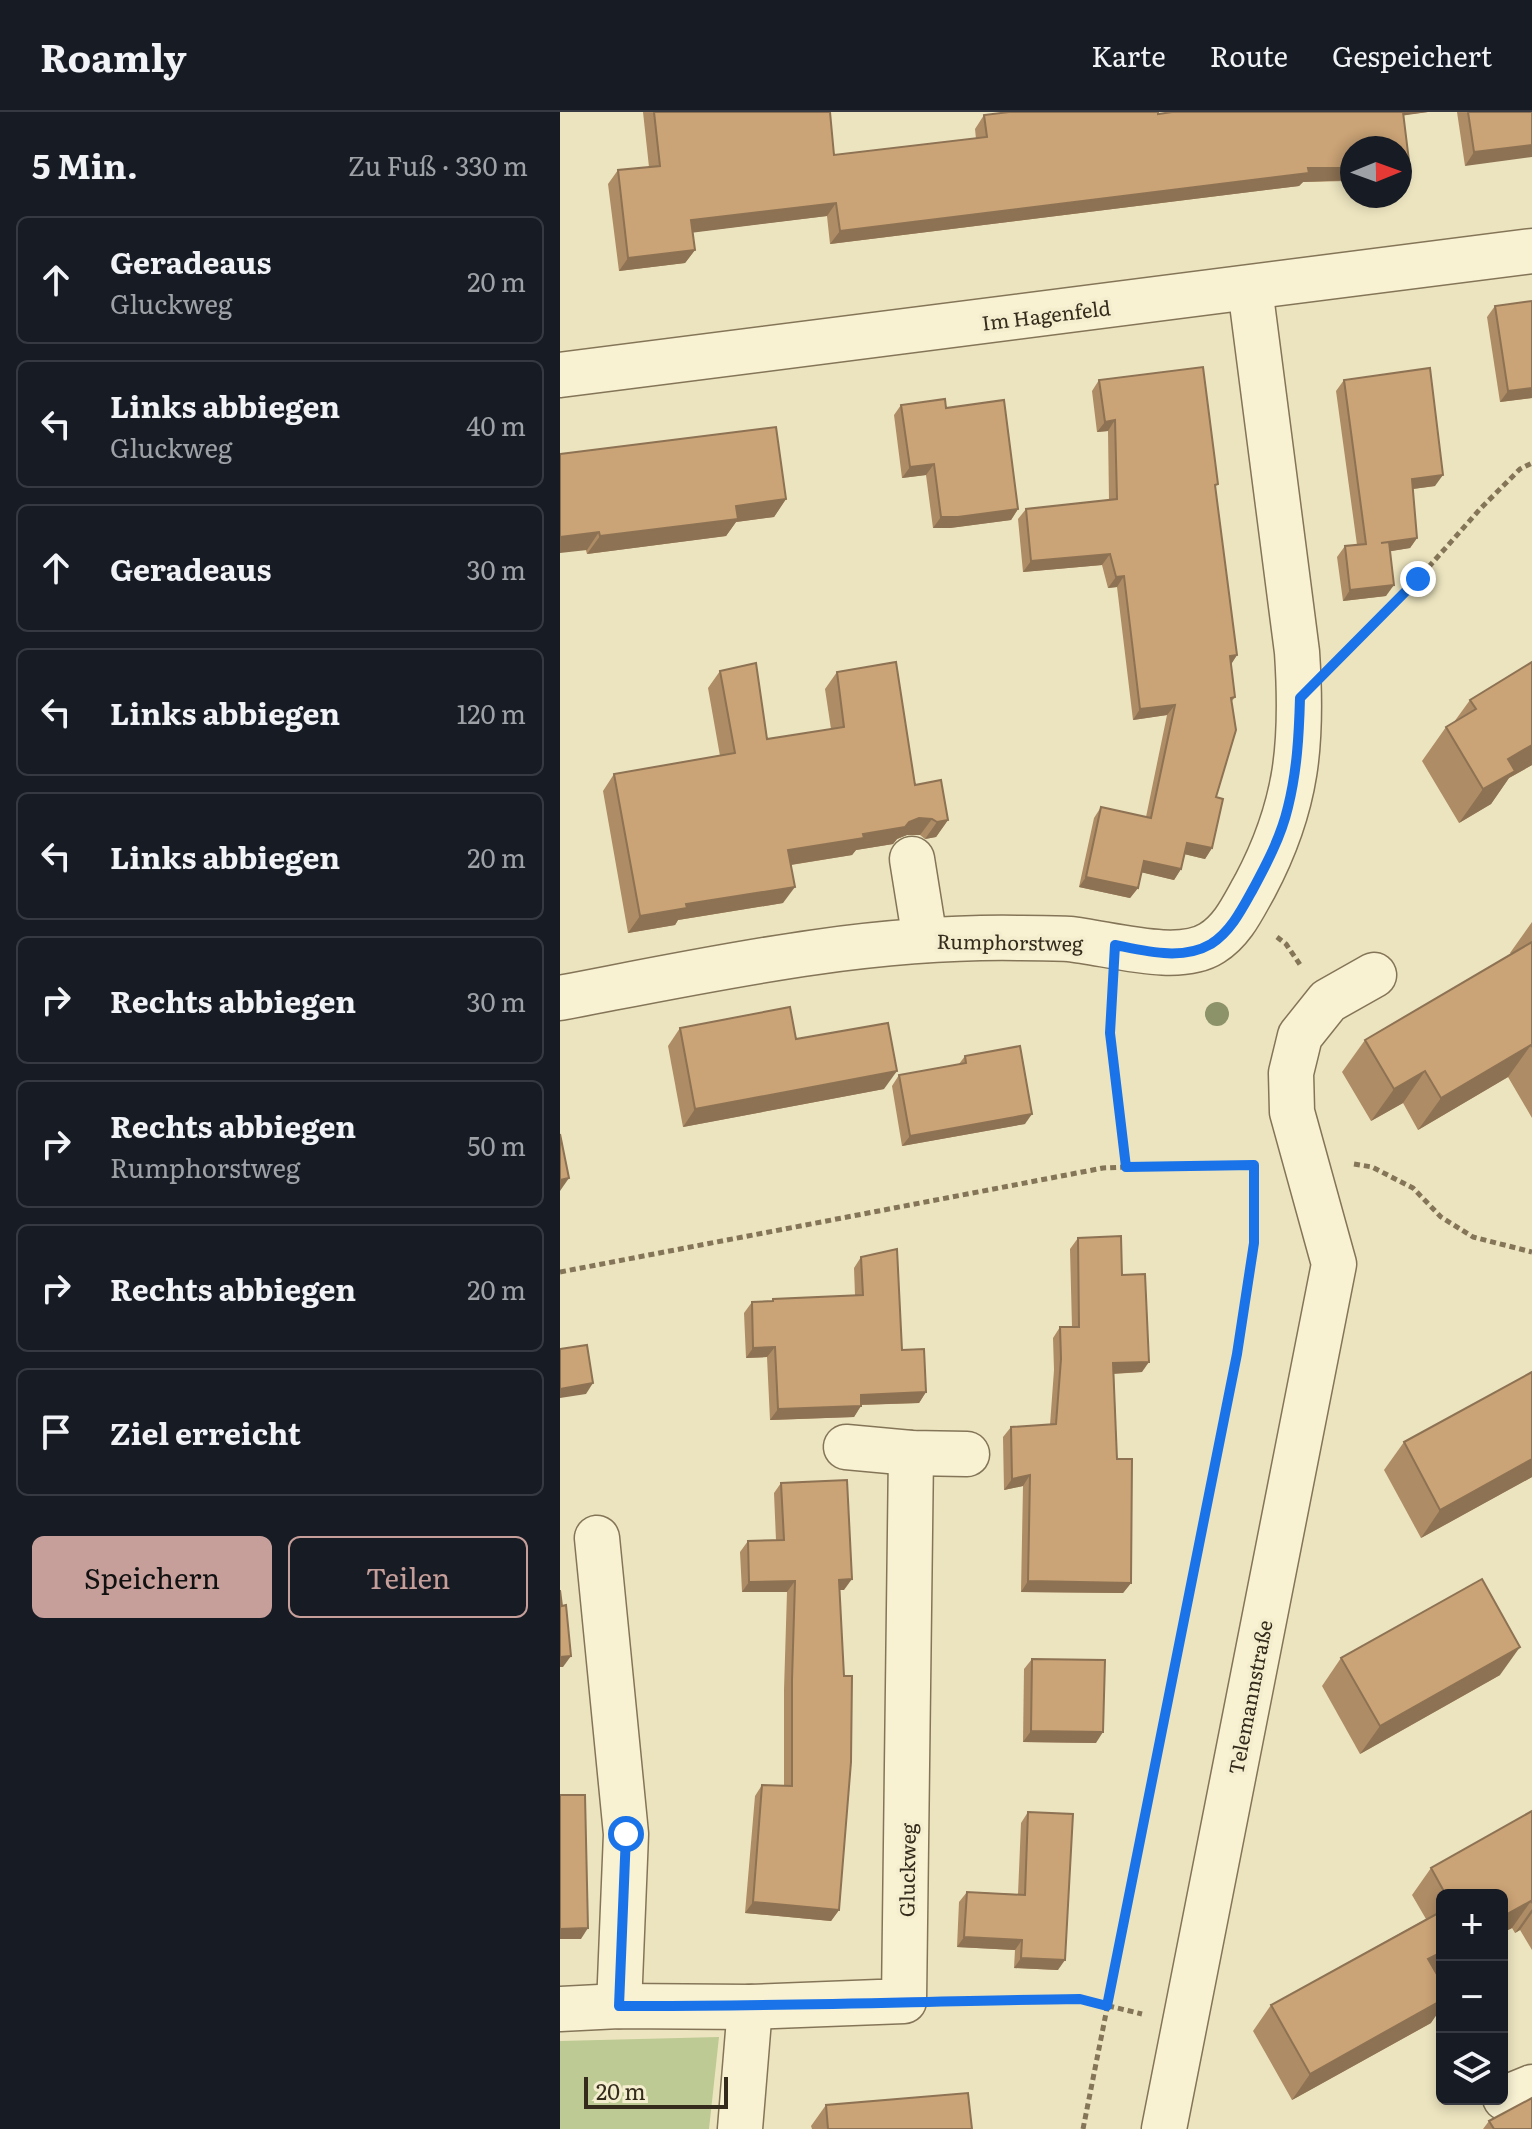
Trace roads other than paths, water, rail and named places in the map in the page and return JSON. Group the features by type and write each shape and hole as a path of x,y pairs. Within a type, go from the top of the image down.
{"street":[{"name":"Im Hagenfeld","path":"560,375 1532,251"},
{"name":"Rumphorstweg","path":"560,998 760,960 925,940 1068,939 1164,954 1192,951 1211,944 1232,926 1271,856 1288,810 1299,749 1297,652 1250,288"},
{"path":"912,859 925,940"},
{"name":"Telemannstraße","path":"1164,2129 1334,1264 1292,1112 1291,1073 1300,1036 1328,1001 1374,975"},
{"path":"846,1447 967,1454"},
{"name":"Gluckweg","path":"750,2007 904,2001 911,1453"},
{"path":"597,1538 626,1834 619,2006"},
{"path":"560,2009 750,2007 740,2129"}]}
